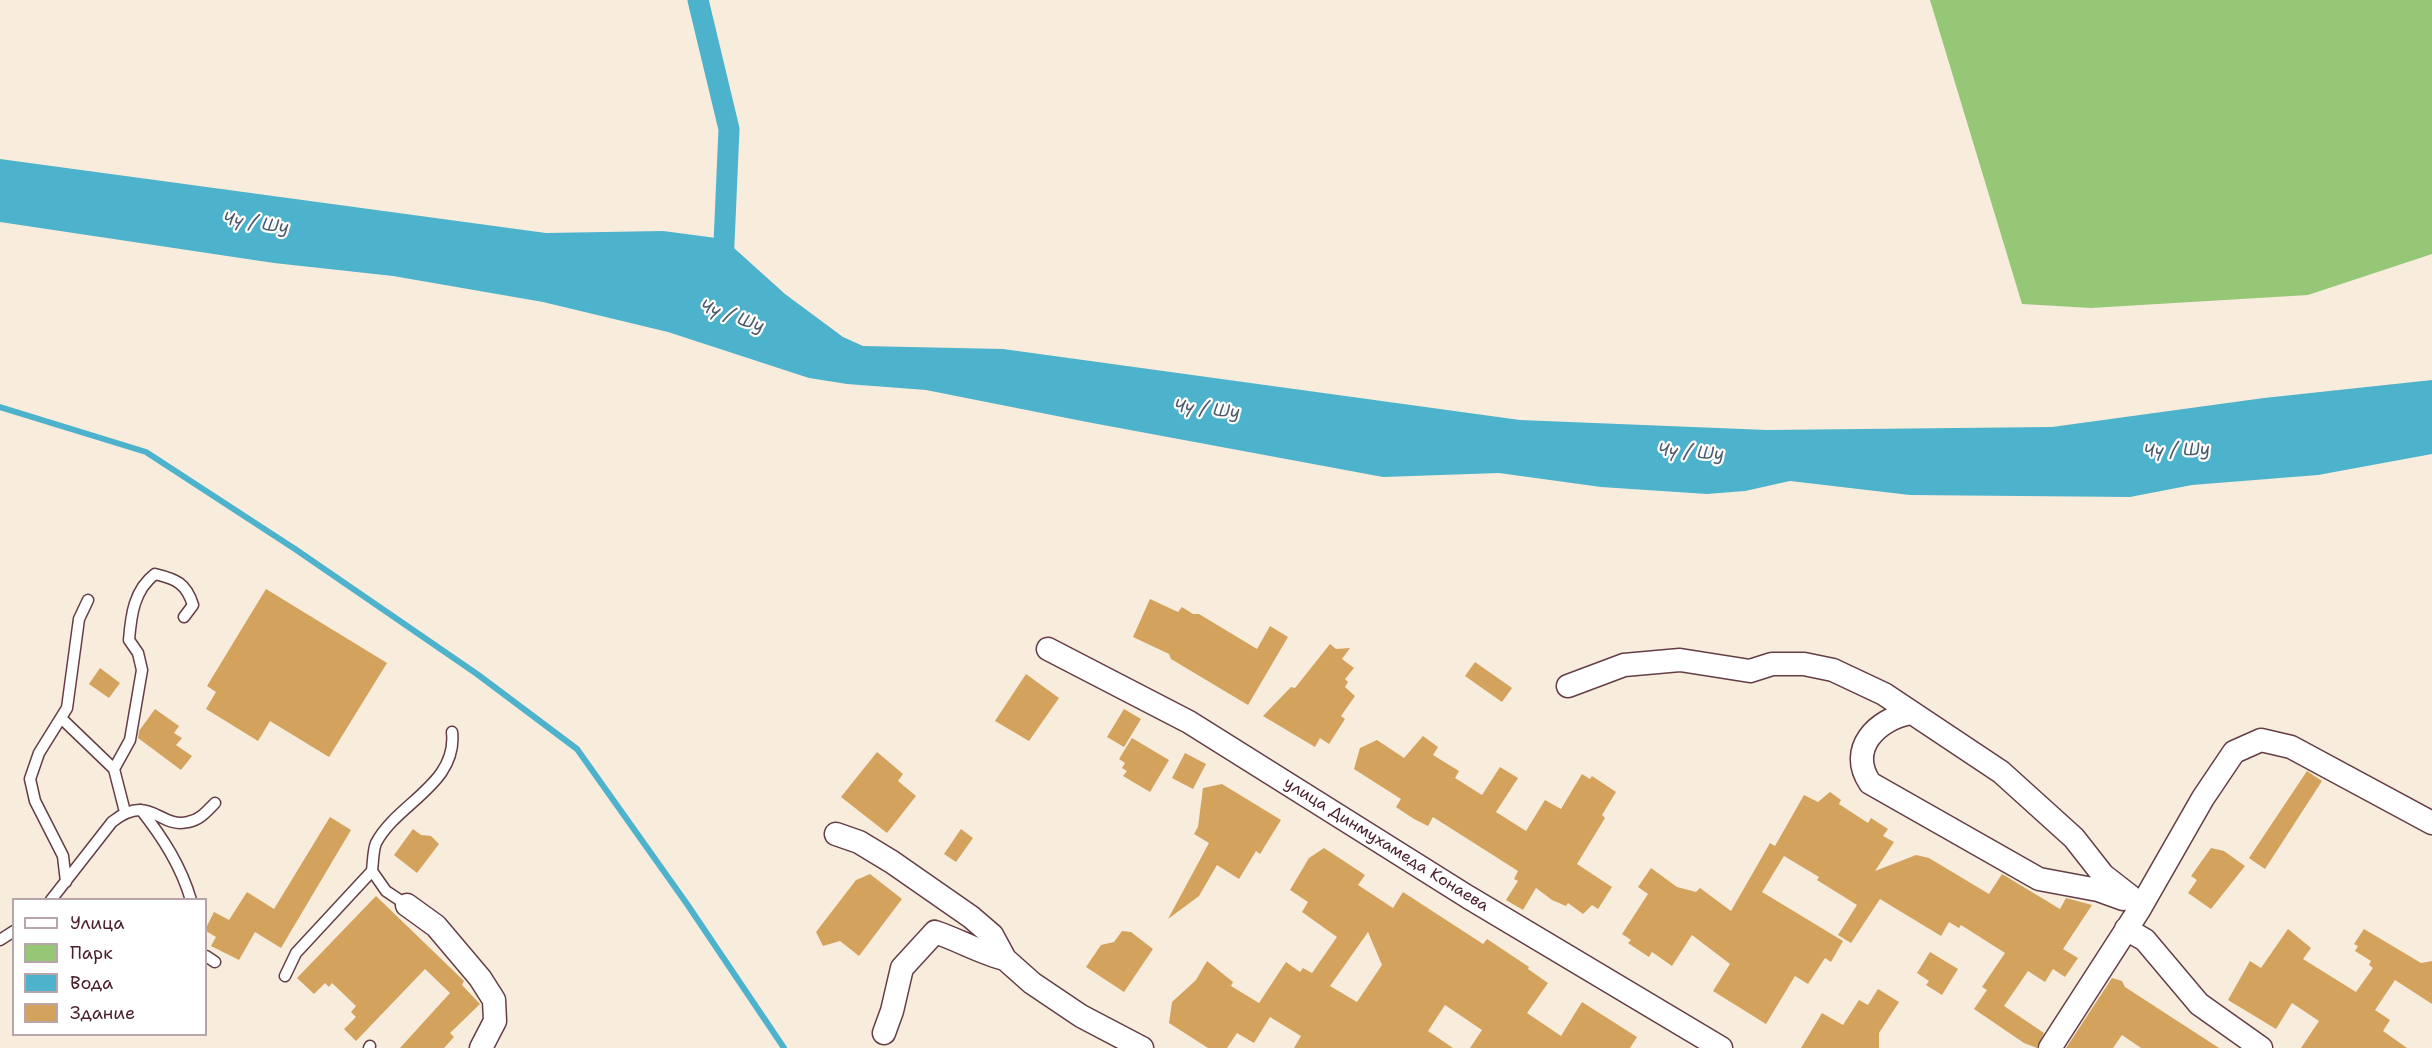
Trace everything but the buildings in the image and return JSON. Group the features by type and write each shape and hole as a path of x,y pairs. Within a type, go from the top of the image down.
{"street":[{"name":"улица Динмухамеда Конаева","path":"1048,649 1189,722 1468,897 1721,1048"},
{"path":"1568,686 1624,665 1680,660 1750,671 1772,664 1804,664 1833,670 1860,681 2001,772 2074,838 2103,875 2130,896 2139,910"},
{"path":"1911,713 1894,716 1872,734 1861,758 1863,772 1870,783 2039,879 2118,896 2139,910"},
{"path":"2050,1048 2139,910 2203,798 2235,752 2261,740 2291,747 2432,823"},
{"path":"836,834 859,842 892,862 972,917 992,935 1005,959 1032,983 1081,1016 1142,1048"},
{"path":"407,905 436,926 480,978 494,1000 495,1021 481,1048"},
{"path":"2126,928 2145,940 2199,1004 2261,1048"},
{"path":"884,1033 892,1011 902,968 919,946 935,933 1005,959"}],"lane":[{"path":"114,769 130,740 142,670 138,653 129,640 130,618 141,585 155,574 179,580 189,591 194,605 184,617"},
{"path":"66,882 63,856 35,801 30,779 39,753 67,708 79,619 88,600"},
{"path":"61,718 114,769 125,812"},
{"path":"285,976 296,953 372,871 376,844 445,768 454,747 452,732"},
{"path":"53,898 112,822 125,812 141,810 186,823 201,817 215,803"},
{"path":"141,810 165,840 185,880 190,898"},
{"path":"372,871 386,891 407,905"}],"green space":[{"path":"1930,0 2432,0 2432,254 2308,295 2091,308 2022,304"}],"water":[{"name":"Чү / Шу","path":"0,159 546,233 663,231 724,239 785,294 843,337 863,346 1003,349 1520,420 1767,430 2052,427 2264,398 2432,380 2432,454 2318,475 2192,485 2130,497 1910,495 1790,481 1745,491 1707,494 1601,487 1499,473 1383,477 926,390 847,384 809,378 668,332 543,302 393,276 274,263 0,222"}],"waterway":[{"path":"698,0 729,129 723,266"},
{"path":"0,407 146,452 295,549 477,674 577,749 687,904 784,1048"}]}
